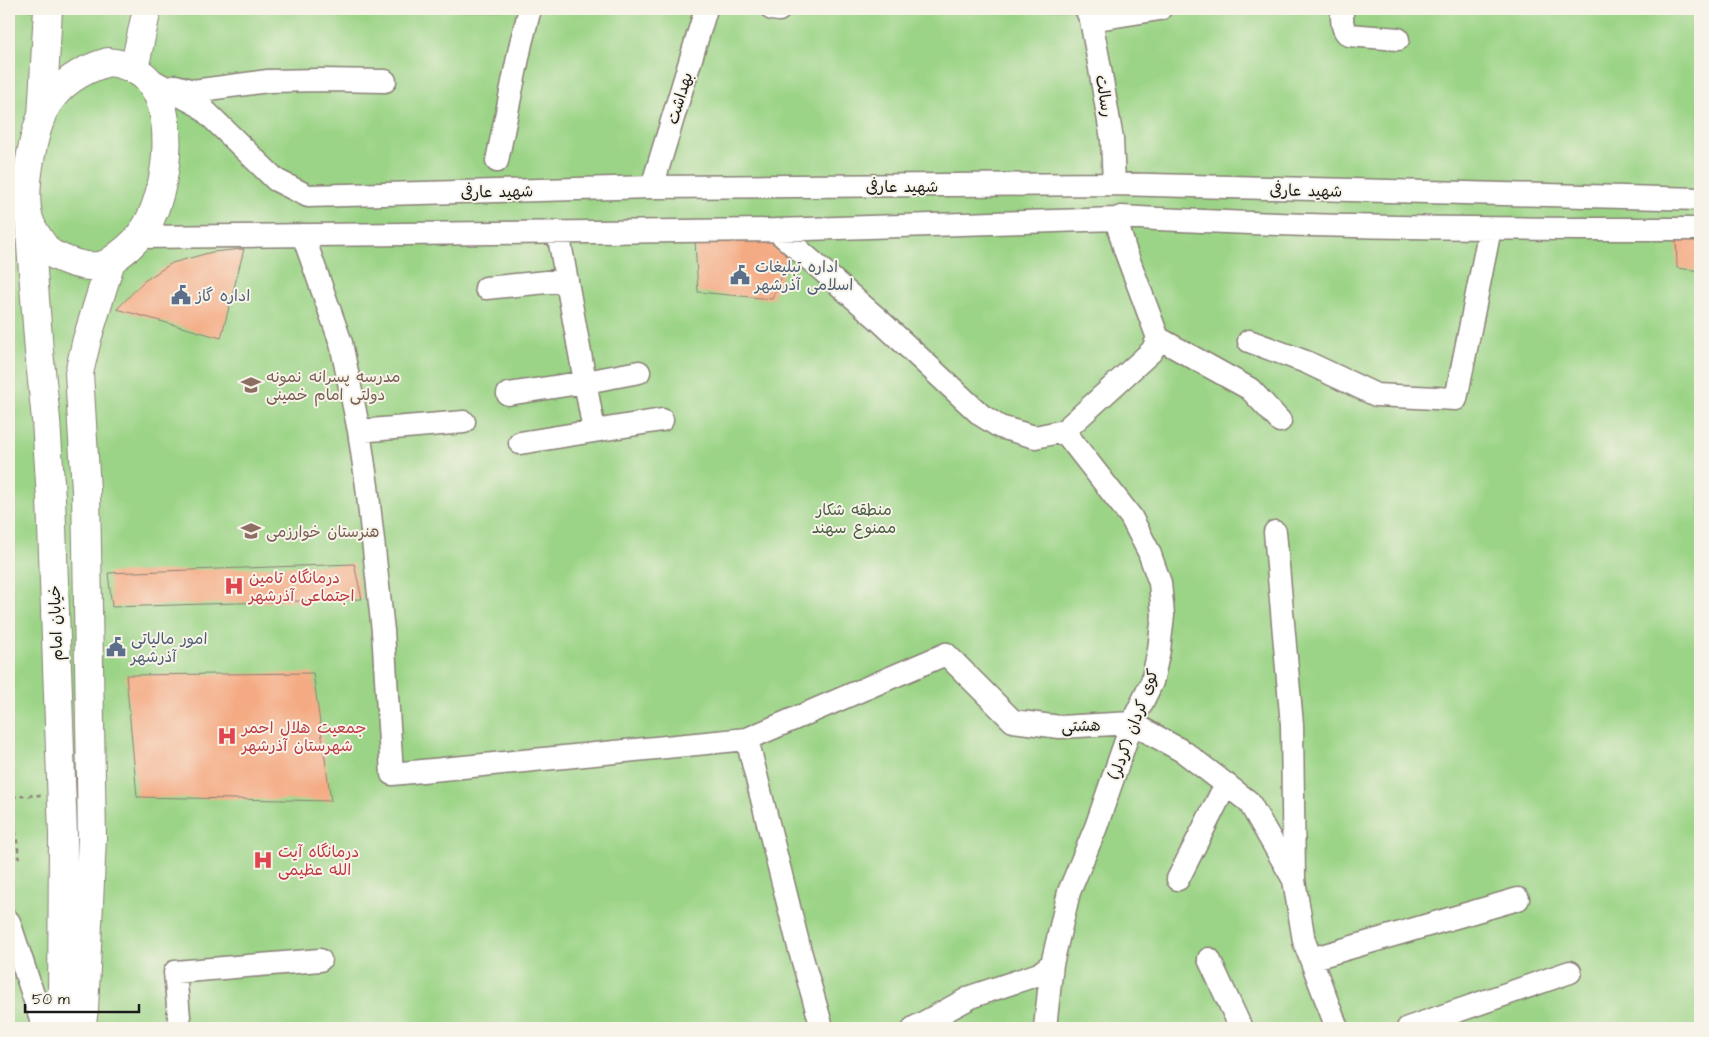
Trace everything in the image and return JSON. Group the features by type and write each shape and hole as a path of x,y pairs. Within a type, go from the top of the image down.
{"main road":[{"path":"42,118 48,9"},
{"path":"125,9 139,39"},
{"path":"139,72 139,39 147,9"},
{"path":"108,62 118,63 139,72 156,91 164,117 167,145 164,178 148,223 126,250 111,261 100,266 67,261 49,252 38,238 29,219 26,194 29,165 36,133 47,105 65,84 88,68 108,62"},
{"name":"خیابان امام","path":"29,219 51,498 63,835 52,1013"},
{"name":"خیابان امام","path":"81,1028 84,1010 92,838 86,490 79,373 87,339 111,261"}],"street":[{"path":"498,161 521,43 530,9"},
{"name":"بهداشت","path":"652,187 706,9"},
{"path":"1088,14 1160,9"},
{"path":"1342,9 1344,32 1349,35 1398,39"},
{"name":"رسالت","path":"1088,14 1112,139 1114,185"},
{"path":"139,72 193,92 268,81 385,81"},
{"name":"شهید عارفی","path":"139,72 200,106 276,180 308,196 652,187 1114,185 1700,199"},
{"path":"1114,185 1127,190 1131,200 1128,210 1115,218 1100,212 1096,201 1100,190 1114,185"},
{"path":"1115,218 1158,338 1250,389 1280,421"},
{"path":"138,237 776,230 1115,218 1219,223 1490,229 1700,229"},
{"path":"1250,341 1306,362 1376,395 1456,398 1490,229"},
{"path":"776,230 878,319 981,415 1000,427 1035,437 1064,431 1152,351 1158,338"},
{"path":"558,232 594,431"},
{"path":"303,235 341,343 359,431 368,486 383,631 392,774 747,739 800,951 821,1024"},
{"path":"486,288 567,280"},
{"path":"508,394 639,372"},
{"path":"520,443 662,420"},
{"path":"359,431 464,422"},
{"name":"کوی کردان (کردلر)","path":"1045,1028 1052,964 1068,892 1096,827 1132,722 1152,682 1163,615 1160,583 1149,552 1131,517 1064,431"},
{"path":"1275,532 1292,725 1294,880 1304,941 1337,1028"},
{"name":"هشتی","path":"747,739 946,654 1012,721 1060,727 1132,722"},
{"path":"1132,722 1184,752 1249,802 1294,880"},
{"path":"1178,879 1226,784"},
{"path":"1311,960 1518,899"},
{"path":"9,922 52,1013 44,1028"},
{"path":"1209,959 1241,1028"},
{"path":"180,1028 175,972 320,960"},
{"path":"914,1028 973,996 1039,974 1052,964"},
{"path":"1408,1028 1570,972"}],"path":[{"path":"9,791 19,857 9,859"},
{"path":"11,797 61,794"}],"green space":[{"name":"منطقه شکار ممنوع سهند","path":"9,9 1700,9 1700,1028 9,1028"}],"building":[{"path":"9,77 15,79 10,108 9,108"},
{"path":"1676,237 1700,238 1700,271 1677,268"},
{"name":"اداره تبلیغات اسلامی آذرشهر","path":"770,240 790,257 772,299 698,292 695,241"},
{"name":"اداره گاز","path":"244,249 221,338 117,309 144,281 172,263 212,252"},
{"name":"درمانگاه تامین اجتماعی آذرشهر","path":"354,564 362,599 112,607 108,573"},
{"name":"جمعیت هلال احمر شهرستان آذرشهر","path":"313,673 331,801 137,797 126,675"}],"place":[{"name":"اداره تبلیغات اسلامی آذرشهر","path":"740,275"},
{"name":"اداره گاز","path":"181,295"},
{"name":"مدرسه پسرانه نمونه دولتی امام خمینی","path":"251,385"},
{"name":"هنرستان خوارزمی","path":"251,531"},
{"name":"درمانگاه تامین اجتماعی آذرشهر","path":"234,586"},
{"name":"امور مالیاتی آذرشهر","path":"116,647"},
{"name":"جمعیت هلال احمر شهرستان آذرشهر","path":"227,736"},
{"name":"درمانگاه آیت الله عظیمی","path":"263,860"}]}
